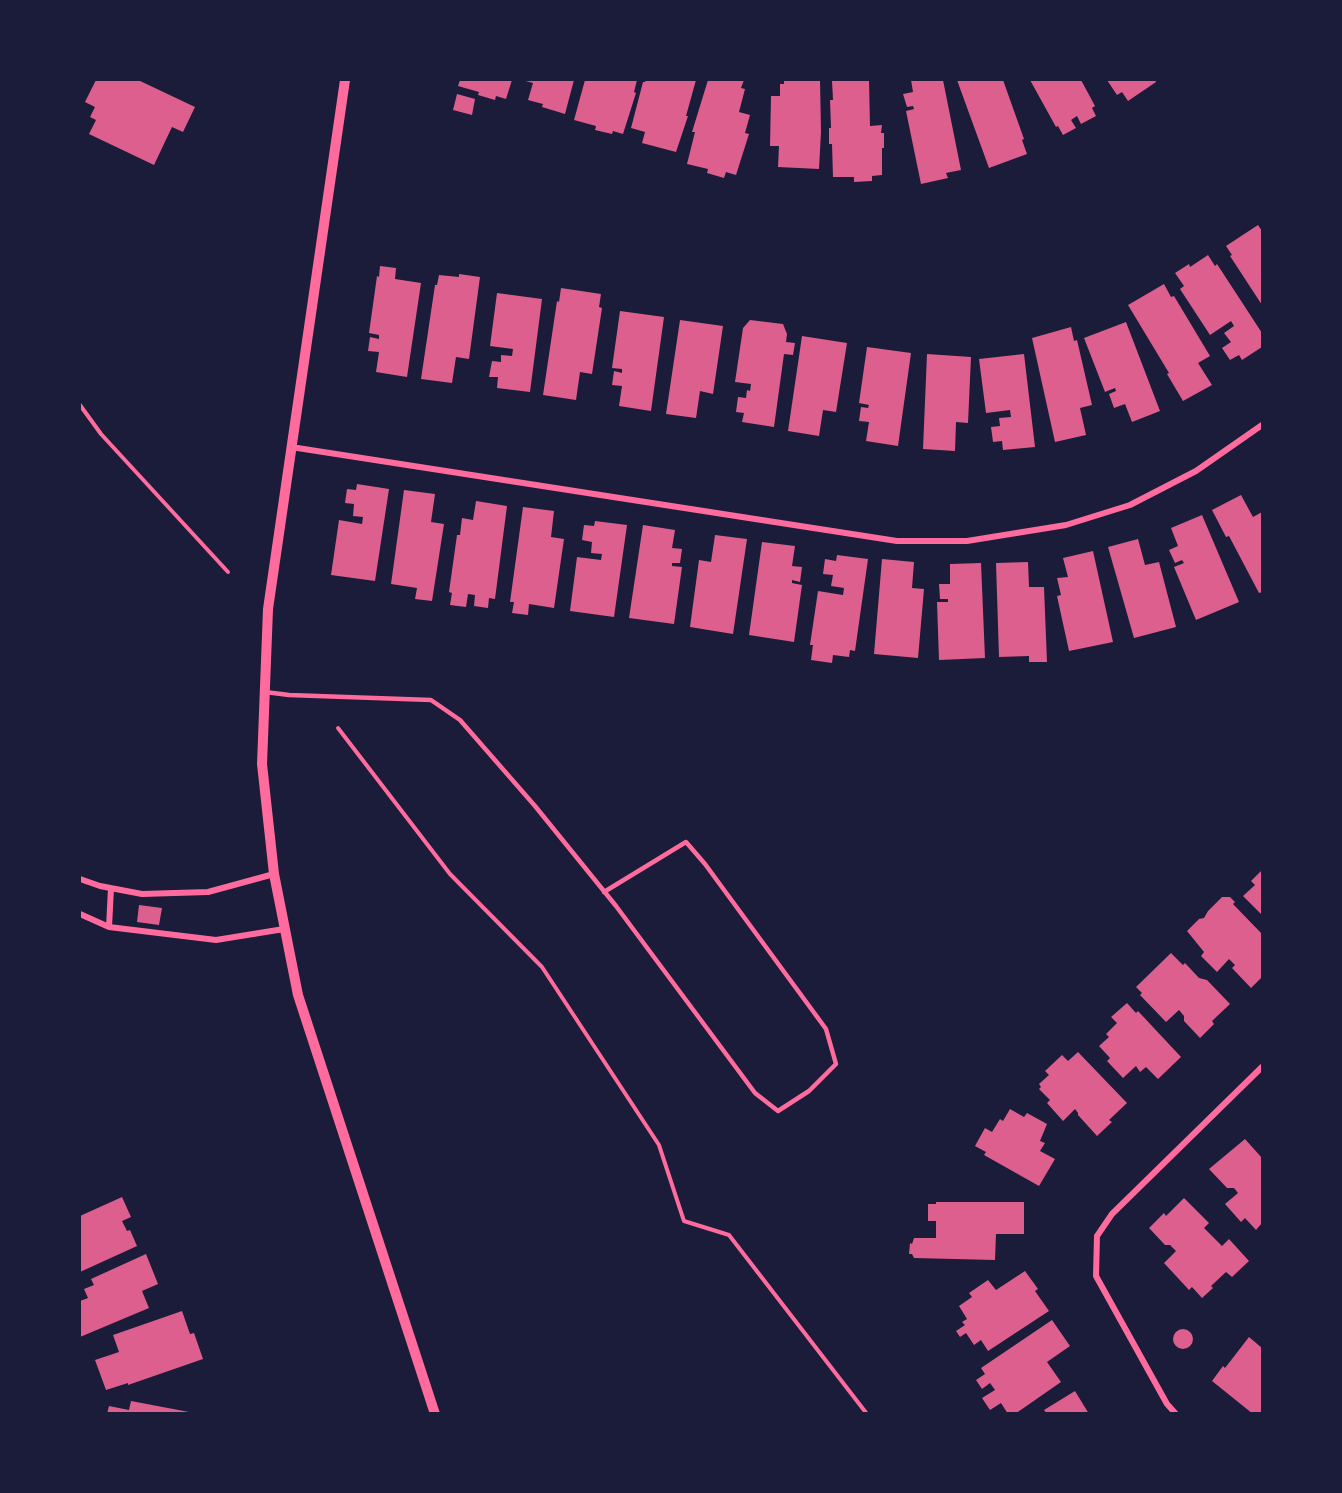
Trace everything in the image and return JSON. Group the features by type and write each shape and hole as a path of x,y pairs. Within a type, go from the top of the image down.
{"street":[{"path":"345,80 268,609 262,764 274,874 298,995 435,1413"},
{"path":"291,447 897,541 967,541 1066,525 1130,505 1196,471 1263,425"},
{"path":"80,879 142,894 208,892 274,874"},
{"path":"109,927 111,888"},
{"path":"80,914 109,927 216,940 284,929"},
{"path":"1176,1413 1167,1404 1096,1276 1097,1236 1112,1214 1263,1067"}],"lane":[{"path":"265,692 289,695 431,700 460,720 535,806 604,892 755,1093 778,1111 809,1091 836,1064 826,1029 705,864 686,842 604,892"}],"path":[{"path":"80,405 101,434 228,572"},
{"path":"338,728 450,874 542,967 658,1145 684,1221 729,1235 867,1413"}],"building":[{"path":"96,80 138,80 195,107 183,132 172,127 154,165 89,134 96,120 90,117 95,107 85,102"},
{"path":"460,80 512,80 506,99 496,96 495,100 478,95 479,92 458,86"},
{"path":"522,80 574,80 565,114 528,100 533,83"},
{"path":"585,80 637,80 634,92 636,93 623,134 595,130 596,126 574,120"},
{"path":"646,80 696,80 686,116 688,116 676,152 642,143 645,132 631,128 643,82"},
{"path":"708,80 744,80 741,88 745,89 739,112 750,115 745,133 749,134 736,175 726,172 724,178 707,173 708,169 687,164 695,132 692,132"},
{"path":"784,80 820,80 819,169 778,167 779,146 770,146 771,96 780,96 780,84 784,84"},
{"path":"869,80 870,126 882,125 881,133 884,133 882,175 872,176 872,181 854,182 854,177 833,177 832,144 829,144 830,100 833,100 832,81"},
{"path":"911,80 943,80 961,170 946,173 948,178 921,184 906,111 914,109 913,106 907,107 903,94 913,92"},
{"path":"957,80 1003,80 1027,154 989,168"},
{"path":"1030,80 1081,80 1095,106 1092,108 1096,116 1081,124 1077,116 1071,120 1076,128 1063,135 1058,126 1056,127"},
{"path":"1107,80 1155,80 1156,82 1128,101 1122,92 1117,95"},
{"path":"457,94 475,99 472,115 453,110"},
{"path":"1258,225 1262,231 1262,305 1226,246"},
{"path":"1208,255 1215,266 1217,264 1262,333 1262,347 1242,360 1239,355 1230,360 1222,348 1231,342 1224,333 1234,326 1231,321 1210,335 1180,289 1184,286 1175,273 1189,264 1190,267"},
{"path":"380,266 396,268 395,279 421,283 407,377 376,372 379,352 368,351 370,337 379,339 379,335 369,333"},
{"path":"459,274 480,277 469,359 456,357 452,383 421,379 435,285 437,285 439,275 459,277"},
{"path":"1164,284 1171,297 1174,296 1210,356 1198,363 1212,385 1183,401 1128,305"},
{"path":"561,288 601,294 599,307 602,308 592,374 580,372 576,400 543,395"},
{"path":"497,293 542,299 530,392 497,388 498,377 489,377 492,361 501,362 501,355 512,356 513,349 490,346"},
{"path":"620,311 664,317 651,411 619,406 622,386 612,385 614,371 622,373 622,369 612,368"},
{"path":"680,320 723,326 713,394 700,391 696,418 666,414"},
{"path":"750,320 783,324 787,334 786,342 795,343 793,355 784,354 774,427 742,422 744,413 736,412 738,397 746,398 747,390 750,391 751,384 735,382 743,328"},
{"path":"1126,322 1160,411 1132,422 1125,404 1114,408 1109,394 1116,391 1115,388 1105,392 1084,338"},
{"path":"1071,327 1074,341 1077,340 1092,405 1080,408 1086,435 1055,442 1032,338"},
{"path":"802,336 847,343 836,412 823,410 819,436 788,431"},
{"path":"867,347 911,353 898,446 866,441 869,422 859,421 861,407 868,408 869,405 859,403"},
{"path":"927,354 971,357 968,423 956,422 955,451 923,449"},
{"path":"1024,354 1035,447 1003,450 1002,441 993,442 991,427 1000,426 999,418 1011,417 1010,410 986,413 979,359"},
{"path":"357,484 389,489 375,581 331,575 339,520 362,524 363,517 353,516 354,504 345,503 347,489 356,490"},
{"path":"404,490 435,494 431,522 444,524 432,601 415,599 417,588 391,584"},
{"path":"1241,495 1253,517 1262,512 1262,592 1259,593 1229,536 1226,537 1212,510"},
{"path":"476,501 507,506 495,599 489,598 488,608 474,606 475,595 468,594 466,607 450,605 452,593 449,592 457,535 460,535 462,518 473,520"},
{"path":"523,507 554,511 551,537 564,539 554,608 529,604 528,615 512,613 514,602 510,602"},
{"path":"1202,515 1239,602 1196,620 1174,567 1184,563 1182,560 1175,563 1169,550 1178,546 1171,528"},
{"path":"595,521 627,525 614,617 570,611 577,557 601,560 602,554 591,553 592,542 582,540 584,525 594,526"},
{"path":"643,525 675,530 672,548 682,549 680,563 672,563 672,566 682,567 674,624 629,618"},
{"path":"715,535 747,539 733,634 690,627 699,560 711,562"},
{"path":"1138,539 1145,565 1159,562 1176,627 1134,638 1108,547"},
{"path":"762,542 795,546 792,566 802,567 800,582 792,580 792,583 802,585 794,642 749,635"},
{"path":"1093,551 1113,642 1069,651 1057,596 1061,595 1057,578 1068,577 1063,558"},
{"path":"837,555 868,559 855,651 850,650 849,657 833,655 832,663 811,660 813,645 810,645 818,591 843,595 844,588 831,586 833,575 823,574 825,559 836,561"},
{"path":"882,559 914,562 912,588 924,589 918,658 874,654"},
{"path":"1028,562 1029,587 1044,587 1047,662 1029,662 1029,656 999,657 996,563"},
{"path":"981,563 985,658 939,660 937,602 948,602 948,599 940,599 939,584 950,584 950,564"},
{"path":"1262,870 1262,915 1243,896 1255,885 1251,881"},
{"path":"1222,897 1230,897 1235,902 1233,904 1262,934 1262,977 1251,988 1232,968 1235,965 1229,959 1217,972 1201,956 1204,952 1187,931 1199,919 1204,918"},
{"path":"139,905 162,908 159,925 137,922"},
{"path":"1171,953 1183,965 1185,963 1199,978 1207,980 1230,1004 1212,1021 1214,1024 1200,1038 1184,1021 1184,1016 1179,1010 1166,1022 1140,995 1142,993 1136,987"},
{"path":"1127,1003 1136,1013 1138,1011 1181,1057 1158,1079 1146,1067 1140,1072 1136,1066 1123,1078 1107,1061 1110,1058 1099,1046 1109,1037 1106,1034 1117,1023 1111,1017"},
{"path":"1078,1052 1127,1103 1109,1120 1112,1122 1097,1136 1075,1109 1063,1121 1047,1103 1050,1100 1039,1089 1041,1087 1039,1084 1049,1075 1045,1071 1062,1055 1068,1061"},
{"path":"1010,1109 1024,1117 1027,1113 1047,1124 1040,1141 1045,1143 1040,1151 1055,1159 1039,1186 984,1155 986,1152 975,1146 985,1128 992,1132 1000,1119 1003,1121"},
{"path":"1245,1139 1262,1158 1262,1223 1256,1230 1245,1218 1241,1222 1225,1204 1238,1193 1234,1188 1227,1188 1209,1169"},
{"path":"122,1197 131,1217 122,1221 127,1231 130,1230 137,1246 80,1272 80,1216"},
{"path":"1184,1198 1209,1223 1204,1228 1222,1246 1229,1239 1249,1261 1232,1277 1226,1272 1202,1298 1192,1287 1189,1290 1164,1263 1176,1251 1170,1245 1165,1245 1149,1228 1164,1213 1166,1216"},
{"path":"936,1202 1024,1202 1024,1234 996,1234 995,1260 914,1258 912,1254 909,1254 910,1243 912,1244 914,1238 936,1238 936,1221 928,1221 928,1204 936,1204"},
{"path":"146,1254 158,1284 142,1291 149,1308 80,1337 80,1301 88,1298 84,1289 94,1285 91,1279"},
{"path":"1025,1271 1038,1289 1035,1291 1049,1311 988,1351 981,1340 974,1345 966,1333 960,1337 956,1331 965,1325 962,1322 967,1319 959,1306 972,1297 969,1293 988,1280 996,1290"},
{"path":"182,1311 190,1334 194,1333 203,1359 128,1385 128,1383 106,1390 95,1360 119,1352 113,1335"},
{"path":"1052,1320 1070,1346 1047,1362 1061,1382 1015,1414 1008,1414 1001,1403 990,1410 982,1398 995,1390 990,1383 982,1389 976,1380 985,1374 981,1368"},
{"path":"1183,1329 1190,1332 1193,1339 1190,1346 1183,1349 1176,1346 1173,1339 1176,1332"},
{"path":"1249,1337 1262,1348 1262,1414 1253,1414 1212,1381"},
{"path":"1075,1391 1089,1414 1047,1414 1044,1410"},
{"path":"131,1401 189,1412 189,1414 107,1414 109,1406 129,1410"}]}
